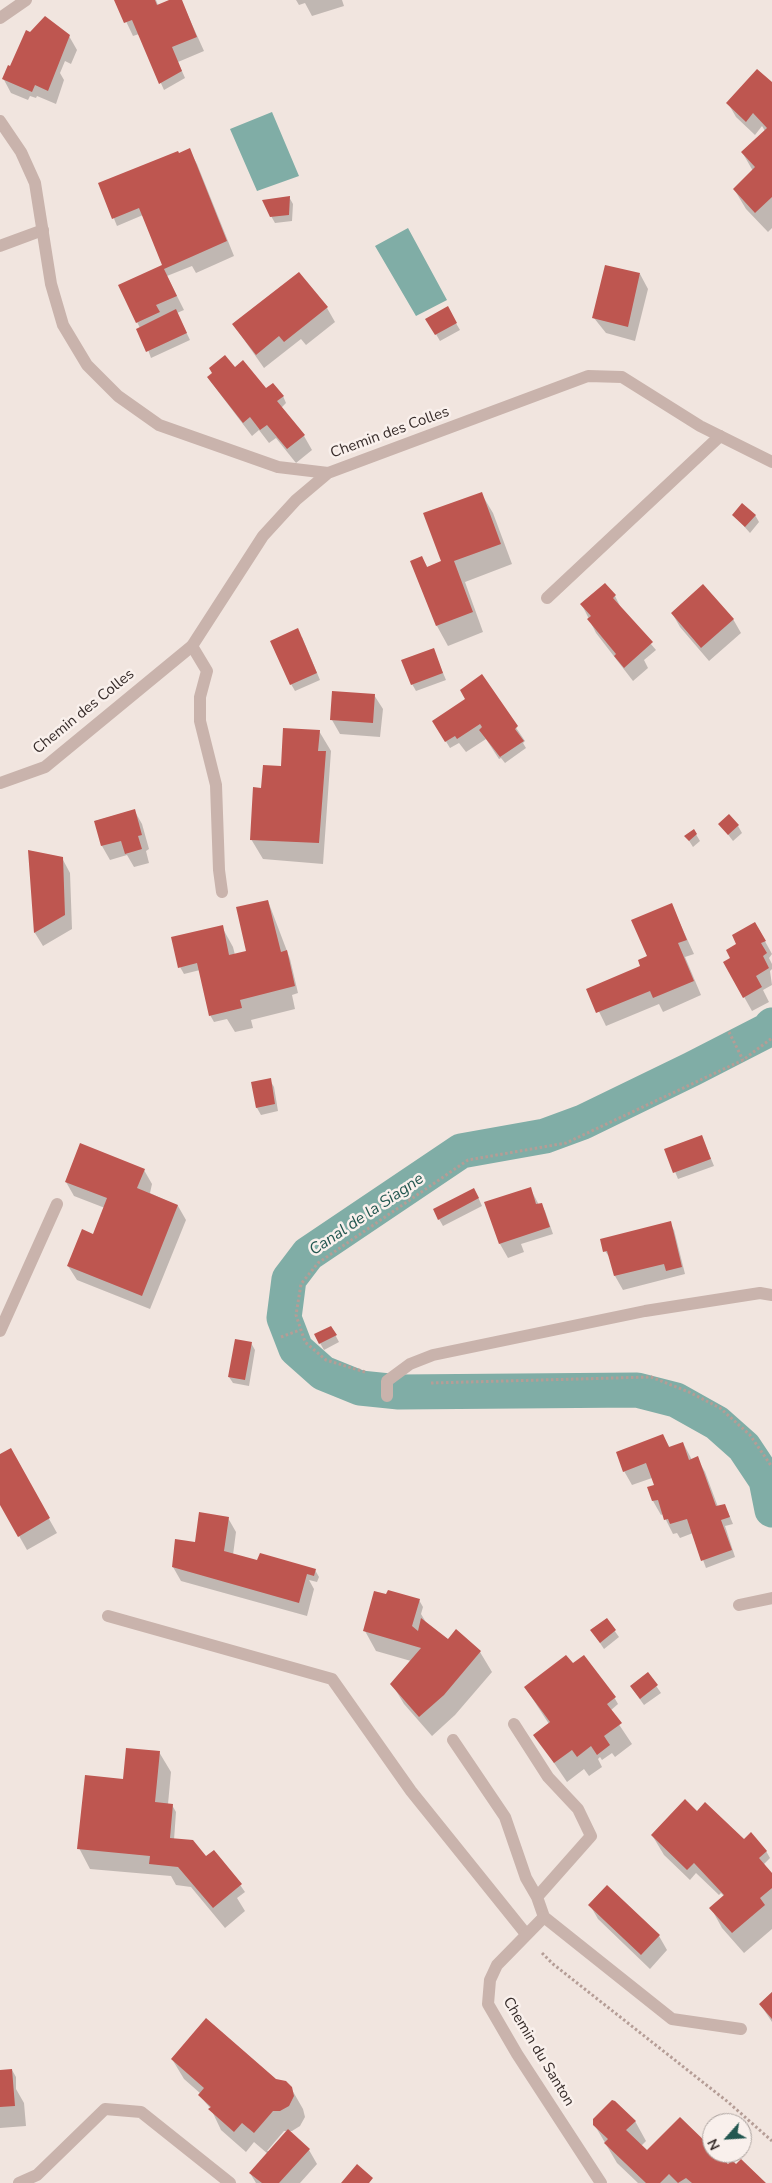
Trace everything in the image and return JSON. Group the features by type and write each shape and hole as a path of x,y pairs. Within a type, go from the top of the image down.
{"street":[{"path":"0,18 26,0"},
{"path":"0,121 21,152 35,183 51,284 63,325 87,365 118,396 159,425 278,467 328,473"},
{"path":"0,246 43,230"},
{"name":"Chemin des Colles","path":"0,783 45,767 192,646 263,536 296,500 328,473 588,376 622,377 720,436 772,462"},
{"path":"547,598 720,436"},
{"path":"192,646 207,671 200,698 200,721 216,785 219,870 222,892"},
{"path":"0,1331 57,1204"},
{"path":"387,1396 392,1377 410,1364 433,1355 645,1311 760,1293 772,1295"},
{"path":"739,1605 772,1598"},
{"path":"108,1616 332,1679 411,1791 526,1934"},
{"path":"514,1724 548,1777 578,1809 591,1836 537,1897"},
{"path":"453,1740 505,1818 526,1878 537,1897 544,1917 672,2018 741,2029"},
{"name":"Chemin du Santon","path":"544,1917 497,1965 490,1980 488,2004 601,2183"},
{"path":"19,2183 37,2175 105,2110 141,2112 230,2183"}],"path":[{"path":"730,1032 732,1040 743,1060"},
{"path":"772,1038 743,1060 566,1143 468,1160 318,1263 301,1284 296,1315 298,1330 304,1342 326,1360 360,1372 392,1377 410,1383 650,1377 689,1392 720,1408 750,1435 772,1467"},
{"path":"283,1336 298,1330"},
{"path":"526,1934 552,1964 728,2102 772,2140"}],"water":[{"path":"272,112 299,176 257,191 230,129"},
{"path":"408,228 447,300 416,316 375,246"}],"building":[{"path":"114,0 155,0 157,5 169,0 182,0 197,37 172,47 182,71 159,84 132,20 124,23"},
{"path":"45,16 70,35 48,91 35,85 32,92 2,79 26,30 30,32"},
{"path":"757,69 772,82 772,197 755,213 733,189 755,167 741,152 767,128 753,113 746,122 726,103"},
{"path":"190,148 227,241 164,269 177,296 156,305 160,312 136,323 118,285 162,265 139,208 112,219 98,183"},
{"path":"290,196 289,215 270,217 262,200"},
{"path":"605,265 640,273 628,327 592,318"},
{"path":"299,272 328,307 284,342 279,336 256,355 232,324"},
{"path":"448,306 457,323 435,335 425,319"},
{"path":"176,309 187,333 146,352 136,329"},
{"path":"225,355 235,367 243,360 266,388 273,383 284,396 277,401 305,435 287,449 267,425 260,430 250,417 243,423 207,377 212,373 209,368"},
{"path":"482,492 501,544 454,561 473,612 436,626 410,561 422,556 427,567 441,561 423,513"},
{"path":"742,503 756,515 745,527 732,515"},
{"path":"605,583 616,595 613,598 653,642 624,668 614,656 616,654 587,619 591,616 580,604"},
{"path":"703,584 734,619 701,648 671,613"},
{"path":"298,628 317,673 290,685 270,641"},
{"path":"434,648 443,673 411,685 401,660"},
{"path":"482,674 518,726 515,729 524,741 500,757 479,730 482,727 480,724 457,739 455,736 445,742 432,721 465,699 460,690"},
{"path":"332,691 375,694 373,723 330,720"},
{"path":"283,728 320,730 318,751 326,751 319,843 250,840 253,787 261,788 263,765 281,766"},
{"path":"135,809 142,835 138,836 142,849 125,854 121,841 101,846 94,821"},
{"path":"729,814 739,825 728,835 718,824"},
{"path":"694,829 697,834 689,841 684,836"},
{"path":"28,850 63,857 65,915 34,933"},
{"path":"268,900 281,952 287,950 295,986 240,1000 242,1008 209,1016 197,963 178,968 171,937 223,925 229,955 246,951 236,907"},
{"path":"672,903 687,940 678,943 694,981 653,998 650,991 596,1013 586,989 640,966 638,960 647,956 631,920"},
{"path":"755,922 766,941 761,943 767,953 763,956 769,968 756,976 762,987 743,998 723,962 730,958 726,950 736,944 732,935"},
{"path":"271,1078 275,1104 256,1108 251,1082"},
{"path":"702,1135 711,1159 673,1173 664,1149"},
{"path":"80,1143 145,1169 137,1188 178,1205 142,1296 67,1266 82,1229 93,1234 107,1198 65,1182"},
{"path":"531,1187 536,1204 542,1203 550,1227 499,1244 484,1202"},
{"path":"474,1188 479,1198 438,1220 433,1209"},
{"path":"671,1221 682,1267 666,1271 664,1264 614,1276 607,1251 603,1252 600,1239"},
{"path":"331,1326 337,1335 319,1344 314,1334"},
{"path":"235,1339 252,1342 245,1380 228,1377"},
{"path":"663,1434 669,1447 683,1442 689,1460 698,1456 716,1506 725,1504 730,1517 721,1520 732,1550 701,1561 687,1519 670,1524 668,1519 664,1520 658,1500 652,1501 647,1487 654,1485 646,1463 623,1472 616,1452"},
{"path":"11,1448 50,1518 18,1537 0,1505 0,1454"},
{"path":"199,1512 229,1517 224,1551 257,1560 260,1553 316,1569 314,1576 307,1574 299,1603 172,1567 175,1539 195,1542"},
{"path":"388,1590 420,1599 412,1626 418,1631 421,1618 448,1639 456,1629 481,1651 444,1695 419,1717 390,1684 421,1648 363,1631 374,1591 386,1594"},
{"path":"607,1618 616,1630 600,1643 590,1630"},
{"path":"566,1655 573,1663 584,1655 616,1697 607,1704 622,1723 604,1736 610,1745 597,1755 591,1746 577,1757 572,1750 554,1763 533,1735 550,1722 524,1687"},
{"path":"648,1672 658,1685 640,1699 630,1686"},
{"path":"126,1748 160,1751 155,1802 173,1804 170,1838 193,1840 206,1856 214,1850 242,1884 213,1908 178,1867 149,1864 150,1856 77,1849 85,1775 123,1779"},
{"path":"685,1799 697,1811 705,1802 744,1839 751,1832 767,1851 759,1858 772,1873 772,1888 760,1898 765,1905 732,1933 709,1908 724,1895 694,1863 687,1870 651,1835"},
{"path":"607,1885 660,1935 641,1955 588,1905"},
{"path":"772,1992 772,2019 759,2004"},
{"path":"206,2018 276,2079 286,2081 292,2087 294,2096 289,2106 280,2111 273,2111 254,2133 242,2123 234,2132 208,2109 211,2107 198,2095 204,2088 171,2059"},
{"path":"12,2069 15,2106 0,2107 0,2070"},
{"path":"612,2100 615,2101 636,2121 626,2130 647,2150 680,2117 702,2138 702,2163 745,2163 766,2183 692,2183 686,2178 678,2183 669,2174 660,2183 646,2183 604,2143 608,2139 593,2125 593,2119"},
{"path":"288,2129 310,2149 279,2183 262,2183 249,2173"},
{"path":"357,2164 373,2178 369,2183 341,2183"}],"waterway":[{"name":"Canal de la Siagne","path":"772,1025 768,1030 583,1122 545,1136 461,1151 308,1254 289,1279 284,1318 296,1349 323,1373 360,1388 399,1392 637,1390 676,1400 717,1423 744,1447 766,1480 772,1510"}]}
